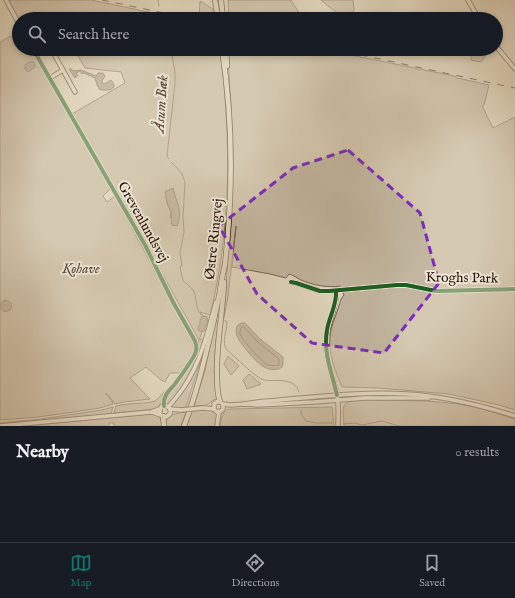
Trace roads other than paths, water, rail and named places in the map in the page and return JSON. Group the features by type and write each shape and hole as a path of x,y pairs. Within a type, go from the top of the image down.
{"main road":[{"path":"215,0 217,12"},
{"path":"221,0 222,12"},
{"name":"Østre Ringvej","path":"184,426 201,373 215,315 224,266 229,221 231,155 228,98 223,56"},
{"path":"227,56 228,98"},
{"path":"222,405 218,396 216,366 223,295 224,266"},
{"path":"162,415 164,426"}],"street":[{"path":"6,0 12,12"},
{"path":"468,0 475,12"},
{"path":"503,54 515,69"},
{"name":"Grevenlundsvej","path":"37,56 145,245 173,302 195,341 195,354 174,385 165,395 167,407"},
{"path":"55,56 75,92"},
{"path":"50,78 63,70"},
{"name":"Kroghs Park","path":"291,282 320,291 336,291 397,285 406,285 436,291 515,289"},
{"path":"167,407 172,404 183,389 198,364 204,347 216,299 220,290"},
{"path":"336,291 337,298 329,322 326,355 337,395 338,426"},
{"path":"338,401 339,398 344,397 397,394"},
{"path":"204,408 217,402 222,405 231,405 337,395 397,394 440,398 515,416"},
{"path":"258,405 333,398 337,395"},
{"path":"244,404 258,405 338,401 365,398 440,398"},
{"path":"214,404 214,409"},
{"path":"217,426 219,412 222,405"},
{"path":"0,426 151,412 160,409 161,407 180,410"},
{"path":"167,407 170,414"},
{"path":"151,412 167,416 180,410 204,408 214,409 219,412"},
{"path":"160,409 162,415"}],"water":[{"path":"29,62 34,62 35,67 28,72 25,69 25,65"},
{"path":"69,69 74,71 81,70 96,76 98,73 103,73 105,76 102,81 103,84 111,80 114,87 110,90 100,90 95,78 84,73 82,74 80,71 76,73 78,76 75,78"},
{"path":"173,188 179,206 177,226 172,225 171,211 165,192"},
{"path":"6,300 10,302 12,306 10,310 6,312 2,310 0,306 2,302"},
{"path":"205,316 208,319 207,323 204,331 201,332 198,330 198,327 200,320"},
{"path":"241,323 245,323 260,339 283,357 282,367 275,370 268,369 253,358 237,336 237,326"}],"waterway":[{"name":"Åsum Bæk","path":"158,0 159,6"},
{"name":"Åsum Bæk","path":"169,159 167,156 175,83 172,56"},
{"name":"Åsum Bæk","path":"172,163 182,174 185,182 183,217 184,232 180,253 182,266 180,267 183,281 193,290 200,312 208,317"},
{"name":"Åsum Bæk","path":"224,320 227,322 224,340 227,350 260,378 264,380 289,382 297,387 299,392"},
{"name":"Åsum Bæk","path":"301,410 301,414 306,421 316,423 332,423"},
{"name":"Åsum Bæk","path":"343,424 355,423 362,425 382,421 399,426"}],"railway":[{"path":"102,0 159,12"},
{"path":"366,56 515,88"}],"park label":[{"name":"Kohave","path":"81,269"}]}
